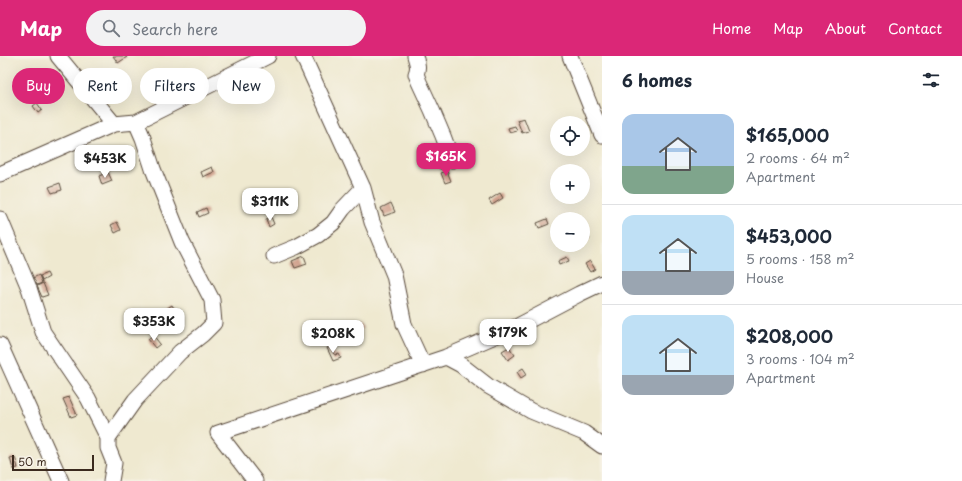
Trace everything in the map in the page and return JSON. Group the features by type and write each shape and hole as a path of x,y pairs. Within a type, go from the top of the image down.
{"street":[{"path":"58,56 114,124"},
{"path":"0,174 114,124 136,122 268,56"},
{"path":"303,56 363,188 372,222 394,275 404,324 423,365"},
{"path":"414,56 418,65 416,74 452,160"},
{"path":"570,56 602,135"},
{"path":"108,438 135,400 180,352 204,334 214,323 212,300 182,242 136,122"},
{"path":"274,256 296,247 318,235 333,224 343,209 363,188"},
{"path":"0,219 29,288 43,332 88,398 108,438 108,448 114,463 111,481"},
{"path":"255,481 218,434 446,357 518,326 602,283"},
{"path":"0,346 61,481"},
{"path":"446,357 461,365 488,386 531,411 584,433 602,446"}],"building":[{"path":"113,56 126,56 127,57 118,63"},
{"path":"38,104 42,110 38,113 33,106"},
{"path":"524,118 529,131 522,133 517,120"},
{"path":"515,126 517,131 510,133 508,128"},
{"path":"442,157 446,167 440,169 436,159"},
{"path":"212,167 214,172 203,177 201,172"},
{"path":"447,171 451,181 445,183 441,173"},
{"path":"108,172 112,181 102,185 99,176"},
{"path":"60,183 62,190 52,193 49,187"},
{"path":"500,193 503,198 492,205 489,200"},
{"path":"391,203 395,212 384,216 381,208"},
{"path":"206,208 208,213 199,217 197,212"},
{"path":"271,217 274,224 269,227 266,219"},
{"path":"547,219 549,224 539,228 537,223"},
{"path":"117,222 121,230 115,233 111,225"},
{"path":"304,256 307,264 295,268 292,261"},
{"path":"567,257 569,261 559,265 558,261"},
{"path":"590,261 595,269 590,272 585,264"},
{"path":"47,273 49,277 42,281 40,276"},
{"path":"39,275 42,283 37,285 33,278"},
{"path":"43,283 48,295 42,297 37,286"},
{"path":"172,305 175,310 169,314 166,309"},
{"path":"360,324 363,328 357,331 355,327"},
{"path":"153,335 160,344 155,348 148,339"},
{"path":"332,347 335,355 339,354 341,358 333,361 327,348"},
{"path":"509,347 515,355 508,360 502,351"},
{"path":"523,368 527,374 521,378 517,372"},
{"path":"69,397 77,415 71,417 63,399"},
{"path":"15,457 18,468 13,469 10,458"}]}
